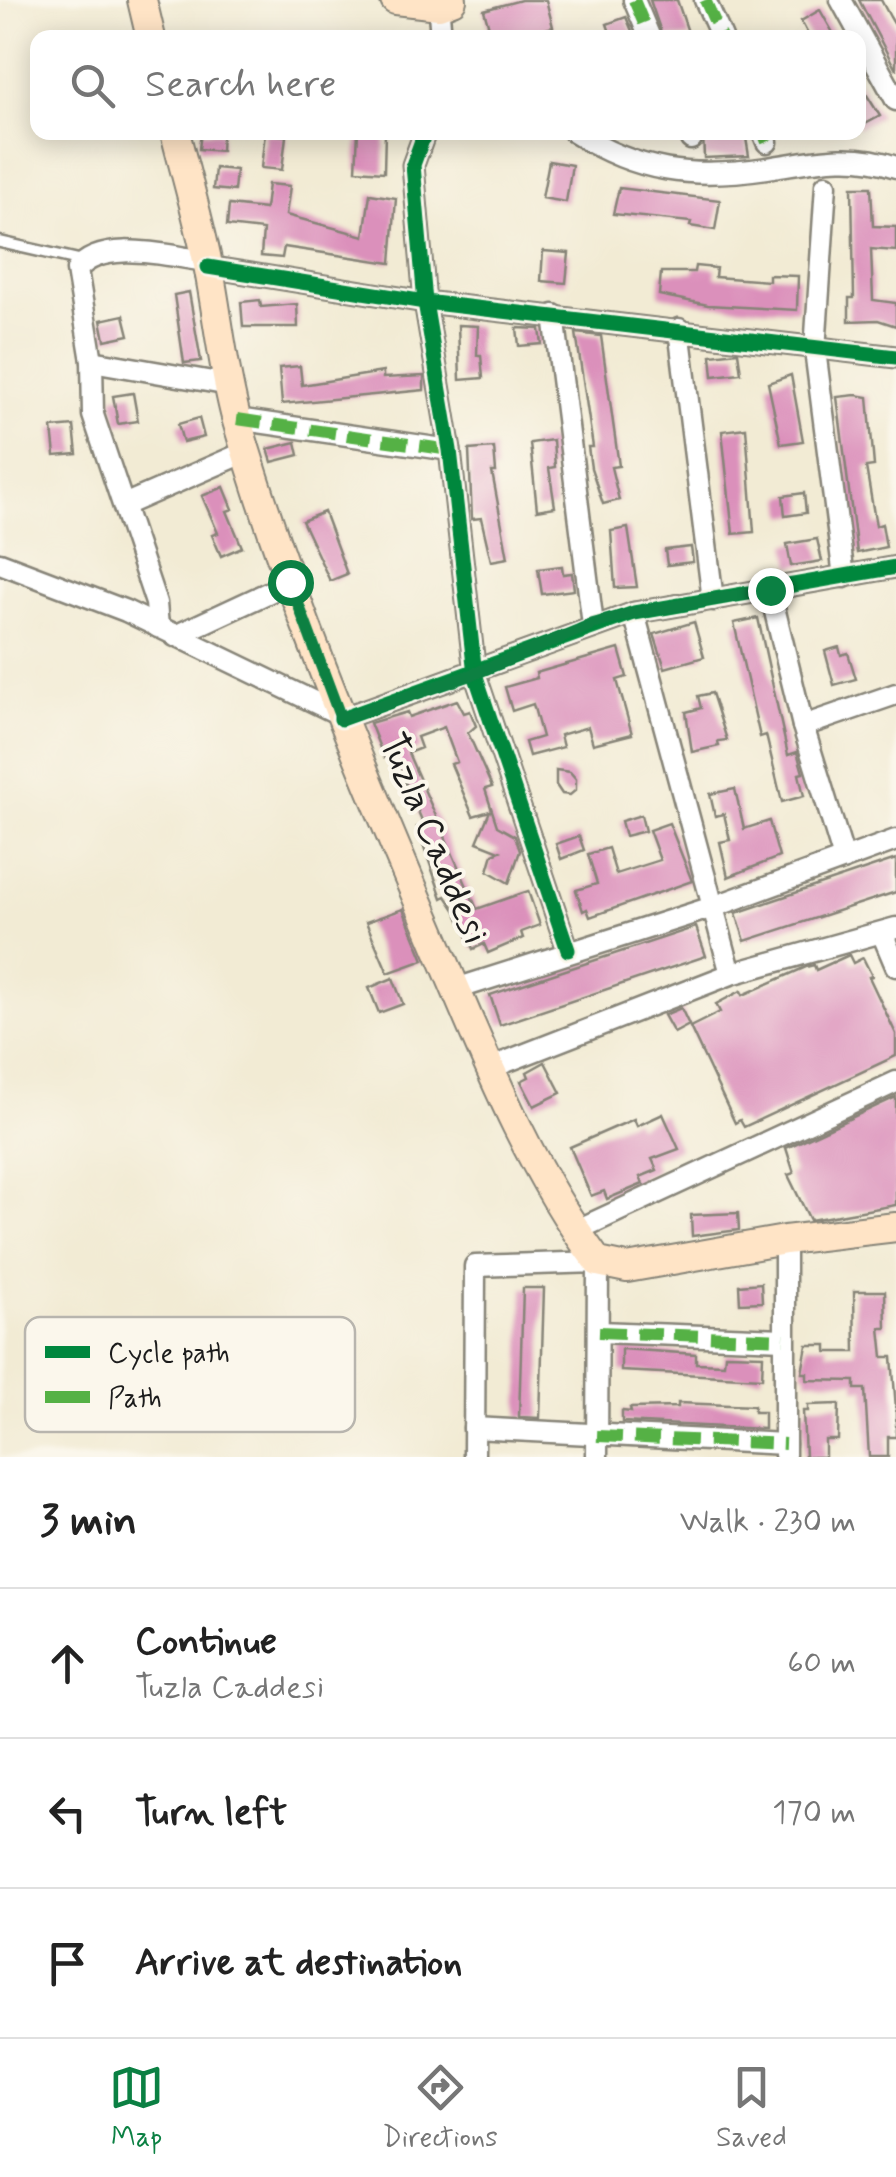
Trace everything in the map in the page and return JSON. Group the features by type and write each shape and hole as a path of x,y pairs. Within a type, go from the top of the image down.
{"main road":[{"path":"142,0 149,30"},
{"path":"395,0 443,2"},
{"name":"Tuzla Caddesi","path":"177,140 208,264 237,419 290,582 340,716 520,1138 598,1262"},
{"path":"598,1262 627,1268 785,1240 896,1227"}],"street":[{"path":"634,0 647,30"},
{"path":"705,0 718,30"},
{"path":"841,0 858,30"},
{"path":"442,30 443,2"},
{"path":"866,45 896,100"},
{"path":"422,140 414,165 425,302 450,450 474,674 568,950"},
{"path":"588,140 628,163 695,173 849,156 896,167"},
{"path":"826,185 815,350 844,577"},
{"path":"167,632 93,415 92,361 77,270 84,261 112,252 208,264 425,302 896,357"},
{"path":"554,315 593,624"},
{"path":"679,329 714,600"},
{"path":"92,361 230,385"},
{"path":"237,419 450,450"},
{"path":"124,505 248,451"},
{"path":"0,563 167,632 340,716 474,674 593,624 634,613 896,566"},
{"path":"167,632 290,582"},
{"path":"770,590 803,726 844,859"},
{"path":"634,613 731,974"},
{"path":"803,726 896,694"},
{"path":"456,989 713,906 896,840"},
{"path":"490,1068 731,974 889,930 896,966"},
{"path":"575,1231 896,1082"},
{"path":"474,1428 597,1447 785,1450 785,1240"},
{"path":"474,1457 475,1266 598,1262 597,1447"},
{"path":"598,1332 784,1339"}],"lane":[{"path":"0,242 84,261"}],"building":[{"path":"521,0 546,0 553,27 490,30 484,10"},
{"path":"650,0 677,0 687,30 660,30"},
{"path":"859,0 881,0 896,27 896,70"},
{"path":"820,10 831,30 806,30 801,21"},
{"path":"626,17 632,30 609,30 607,24"},
{"path":"866,94 880,116 866,124"},
{"path":"200,140 222,140 221,151 199,149"},
{"path":"264,140 286,140 282,170 261,168"},
{"path":"358,140 385,140 384,172 356,170"},
{"path":"703,140 746,140 749,156 704,158"},
{"path":"549,161 572,165 566,202 542,198"},
{"path":"215,168 236,170 234,191 213,189"},
{"path":"268,184 290,186 286,215 364,236 370,194 396,198 391,263 284,247 282,258 261,256 263,230 227,226 229,205 265,209"},
{"path":"852,187 871,187 873,226 896,227 896,251 871,249 873,300 896,303 896,326 878,320 849,321 849,298 854,298"},
{"path":"619,188 720,200 715,230 690,226 691,222 613,214"},
{"path":"543,251 569,253 566,283 541,281"},
{"path":"695,266 716,268 715,277 769,281 769,275 798,276 797,310 708,305 659,295 661,272 694,272"},
{"path":"189,292 201,361 184,363 174,295"},
{"path":"260,300 261,307 297,304 298,327 243,327 241,302"},
{"path":"124,315 129,335 105,340 101,320"},
{"path":"458,325 478,326 477,355 481,355 483,378 460,380"},
{"path":"517,328 540,329 542,344 519,346"},
{"path":"576,333 601,336 619,466 611,467 619,500 603,504 591,468 588,447 593,447"},
{"path":"738,352 741,373 713,376 711,355"},
{"path":"300,366 302,385 383,372 383,378 424,376 424,390 282,404 279,368"},
{"path":"791,375 803,441 781,444 768,383"},
{"path":"133,393 138,421 118,424 113,396"},
{"path":"837,397 868,397 874,466 866,467 876,526 882,524 886,547 857,553"},
{"path":"199,418 204,437 183,442 178,424"},
{"path":"74,426 77,454 55,456 52,428"},
{"path":"746,428 754,532 733,534 722,431"},
{"path":"553,440 555,467 549,468 555,507 537,510 530,443"},
{"path":"296,442 299,455 272,462 268,449"},
{"path":"494,448 496,472 492,472 508,558 491,561 481,518 472,519 469,450"},
{"path":"224,487 233,509 227,511 242,547 221,556 212,535 218,533 202,496"},
{"path":"804,493 806,513 785,516 783,496"},
{"path":"324,512 347,574 330,581 302,521"},
{"path":"628,528 637,587 615,588 611,531"},
{"path":"817,539 822,561 791,566 787,544"},
{"path":"691,547 693,562 667,565 665,550"},
{"path":"562,566 563,574 572,573 574,590 542,594 538,569"},
{"path":"758,618 788,755 797,752 803,773 799,774 804,796 782,802 766,735 760,737 734,623"},
{"path":"694,622 704,657 665,668 654,634"},
{"path":"839,647 841,655 848,653 856,679 834,685 825,651"},
{"path":"619,649 627,677 617,680 632,734 593,744 588,727 560,735 563,747 529,756 525,742 542,737 533,704 512,711 505,687 537,678 536,673"},
{"path":"712,693 727,740 718,741 719,746 692,752 686,712 701,708 698,696"},
{"path":"457,700 464,713 470,711 476,726 468,733 492,787 485,789 497,826 515,836 520,851 509,883 488,871 493,854 500,851 477,842 490,811 473,816 451,764 457,762 444,727 417,737 421,748 408,753 477,909 528,891 540,925 521,932 523,938 488,953 484,944 473,949 456,911 446,896 442,898 417,827 424,825 393,754 384,758 370,723 407,712 409,717"},
{"path":"556,770 570,772 576,779 576,790 570,795 562,794 556,785"},
{"path":"735,789 744,829 769,821 779,857 728,877 720,842 730,840 724,814 715,816 710,794"},
{"path":"641,815 645,831 625,836 621,821"},
{"path":"669,823 692,881 590,917 587,909 583,911 576,890 597,884 588,854 608,848 616,874 660,860 649,830"},
{"path":"579,836 584,850 561,859 556,844"},
{"path":"896,859 896,892 745,941 736,913"},
{"path":"403,909 424,960 388,973 366,922"},
{"path":"696,927 706,956 500,1025 490,995"},
{"path":"849,955 853,963 863,958 872,976 869,977 896,1034 896,1056 744,1127 740,1120 735,1123 690,1027 720,1012 716,1004 741,991 743,995 806,967 814,965 816,970"},
{"path":"393,978 403,1004 379,1013 369,988"},
{"path":"681,1008 689,1025 674,1033 664,1015"},
{"path":"545,1062 561,1093 534,1106 521,1081 529,1077 527,1072"},
{"path":"896,1097 896,1205 810,1220 788,1175 794,1173 786,1148"},
{"path":"663,1114 679,1149 652,1159 657,1170 640,1177 643,1184 607,1199 604,1191 591,1196 570,1147 634,1119 637,1126"},
{"path":"738,1213 739,1230 692,1236 691,1215"},
{"path":"761,1283 762,1302 740,1303 739,1285"},
{"path":"523,1288 544,1288 540,1418 519,1417"},
{"path":"854,1291 885,1291 886,1328 880,1328 883,1357 892,1357 896,1409 896,1437 888,1437 888,1457 869,1457 865,1389 855,1389 855,1381 807,1380 807,1373 802,1373 807,1345 827,1345 827,1352 855,1352"},
{"path":"621,1349 696,1354 696,1363 724,1364 725,1354 763,1355 762,1378 621,1371"},
{"path":"678,1403 754,1406 754,1412 764,1412 764,1429 622,1422 622,1411 631,1412 630,1408 678,1407"},
{"path":"839,1404 838,1440 825,1440 825,1457 805,1457 803,1411 808,1411 808,1405"}],"marked path":[{"path":"634,0 647,30"},
{"path":"705,0 718,30"},
{"path":"237,419 450,450"},
{"path":"599,1332 784,1339"},
{"path":"597,1436 785,1444"}],"cycle path":[{"path":"422,140 413,165 425,302 450,450 475,674 568,950"},
{"path":"208,267 425,302 896,357"},
{"path":"341,719 634,613 896,567"}],"route":[{"path":"290,582 341,719 474,674 593,624 634,613 770,590"}]}
